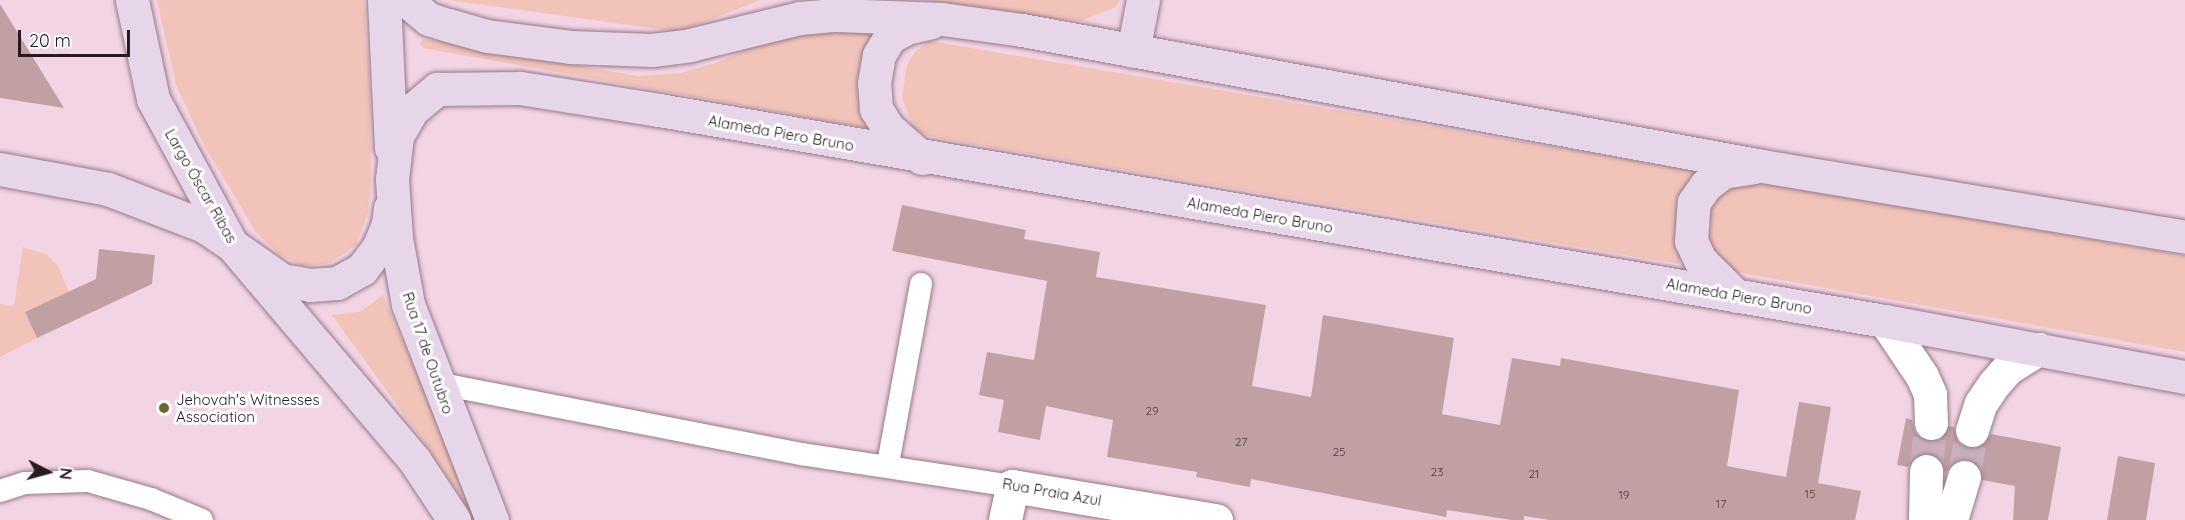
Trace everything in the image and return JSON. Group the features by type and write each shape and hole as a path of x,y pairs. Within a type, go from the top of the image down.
{"street":[{"name":"Largo Óscar Ribas","path":"132,0 153,99 232,245 282,280 310,285 338,283 362,269 378,248 388,224 392,178 384,0"},
{"path":"406,0 429,19 487,36 570,47 652,50 690,45 800,18 873,14 942,19 1022,30 1762,166 2185,237"},
{"path":"1133,51 1143,0"},
{"path":"922,158 888,128 876,109 874,83 879,55 890,37 906,27 942,19"},
{"name":"Alameda Piero Bruno","path":"392,178 397,136 412,110 437,89 479,86 520,88 1885,321 2185,377"},
{"path":"1736,296 1700,260 1691,241 1694,202 1706,185 1723,172 1762,166"},
{"path":"0,169 108,189 183,217 232,245 415,461 454,520"},
{"name":"Rua 17 de Outubro","path":"392,178 396,238 408,303 436,383 492,520"},
{"path":"1885,321 1922,376 1930,394 1931,423"},
{"path":"1972,430 1981,402 1994,384 2008,369 2039,349"},
{"path":"1925,520 1926,471"},
{"path":"1951,520 1964,477"},
{"path":"1005,520 1012,486"},
{"name":"Rua Praia Azul","path":"1012,486 1216,520"}],"lane":[{"path":"888,464 921,284"},
{"name":"Rua Praia Azul","path":"436,383 801,454 888,464 1012,486"},
{"path":"0,491 25,483 88,481 151,499 202,520"}],"shaded area":[{"path":"157,0 364,0 370,89 371,181 368,213 356,245 330,263 303,266 277,253 256,232 205,147 176,85"},
{"path":"448,0 760,0 680,32"},
{"path":"924,0 1120,0 1116,7 1080,21 995,13"},
{"path":"797,28 882,29 860,103 867,128 423,48 420,43 425,39 638,76 681,73 716,63"},
{"path":"930,41 1695,171 1679,264 931,137 913,129 902,97 907,65 915,52"},
{"path":"1752,178 2185,256 2185,352 1726,270 1706,247 1708,216 1721,189"},
{"path":"23,247 47,255 57,264 69,292 25,312 37,338 0,357 0,304 14,306"},
{"path":"383,295 482,520 474,520 441,466 332,315 360,312"}],"building":[{"path":"0,4 64,108 0,98"},
{"path":"902,205 1026,230 1024,239 1100,252 1096,277 1266,305 1252,386 1311,397 1323,315 1454,338 1442,414 1500,425 1512,358 1560,366 1561,358 1739,390 1727,466 1786,477 1799,402 1831,407 1818,483 1861,491 1855,520 1550,520 1524,516 1524,520 1512,520 1447,510 1446,517 1251,479 1250,487 1196,477 1197,472 1107,457 1113,420 1046,406 1040,440 998,432 1004,400 979,395 987,352 1034,360 1047,281 892,251"},
{"path":"99,249 155,255 152,284 37,338 25,312 96,279"},
{"path":"1906,418 1912,420 1915,432 1922,439 1931,442 1941,439 1949,426 1954,427 1958,442 1967,448 1984,444 1991,434 2061,447 2048,520 2013,520 2015,486 1982,480 1978,465 1970,459 1952,463 1945,474 1942,461 1927,452 1916,455 1908,467 1897,465"},
{"path":"2118,456 2155,463 2146,520 2107,520"}],"tunnel":[{"path":"1926,471 1931,423"},
{"path":"1964,477 1972,430"}],"place":[{"name":"Jehovah's Witnesses Association","path":"164,408"}]}
